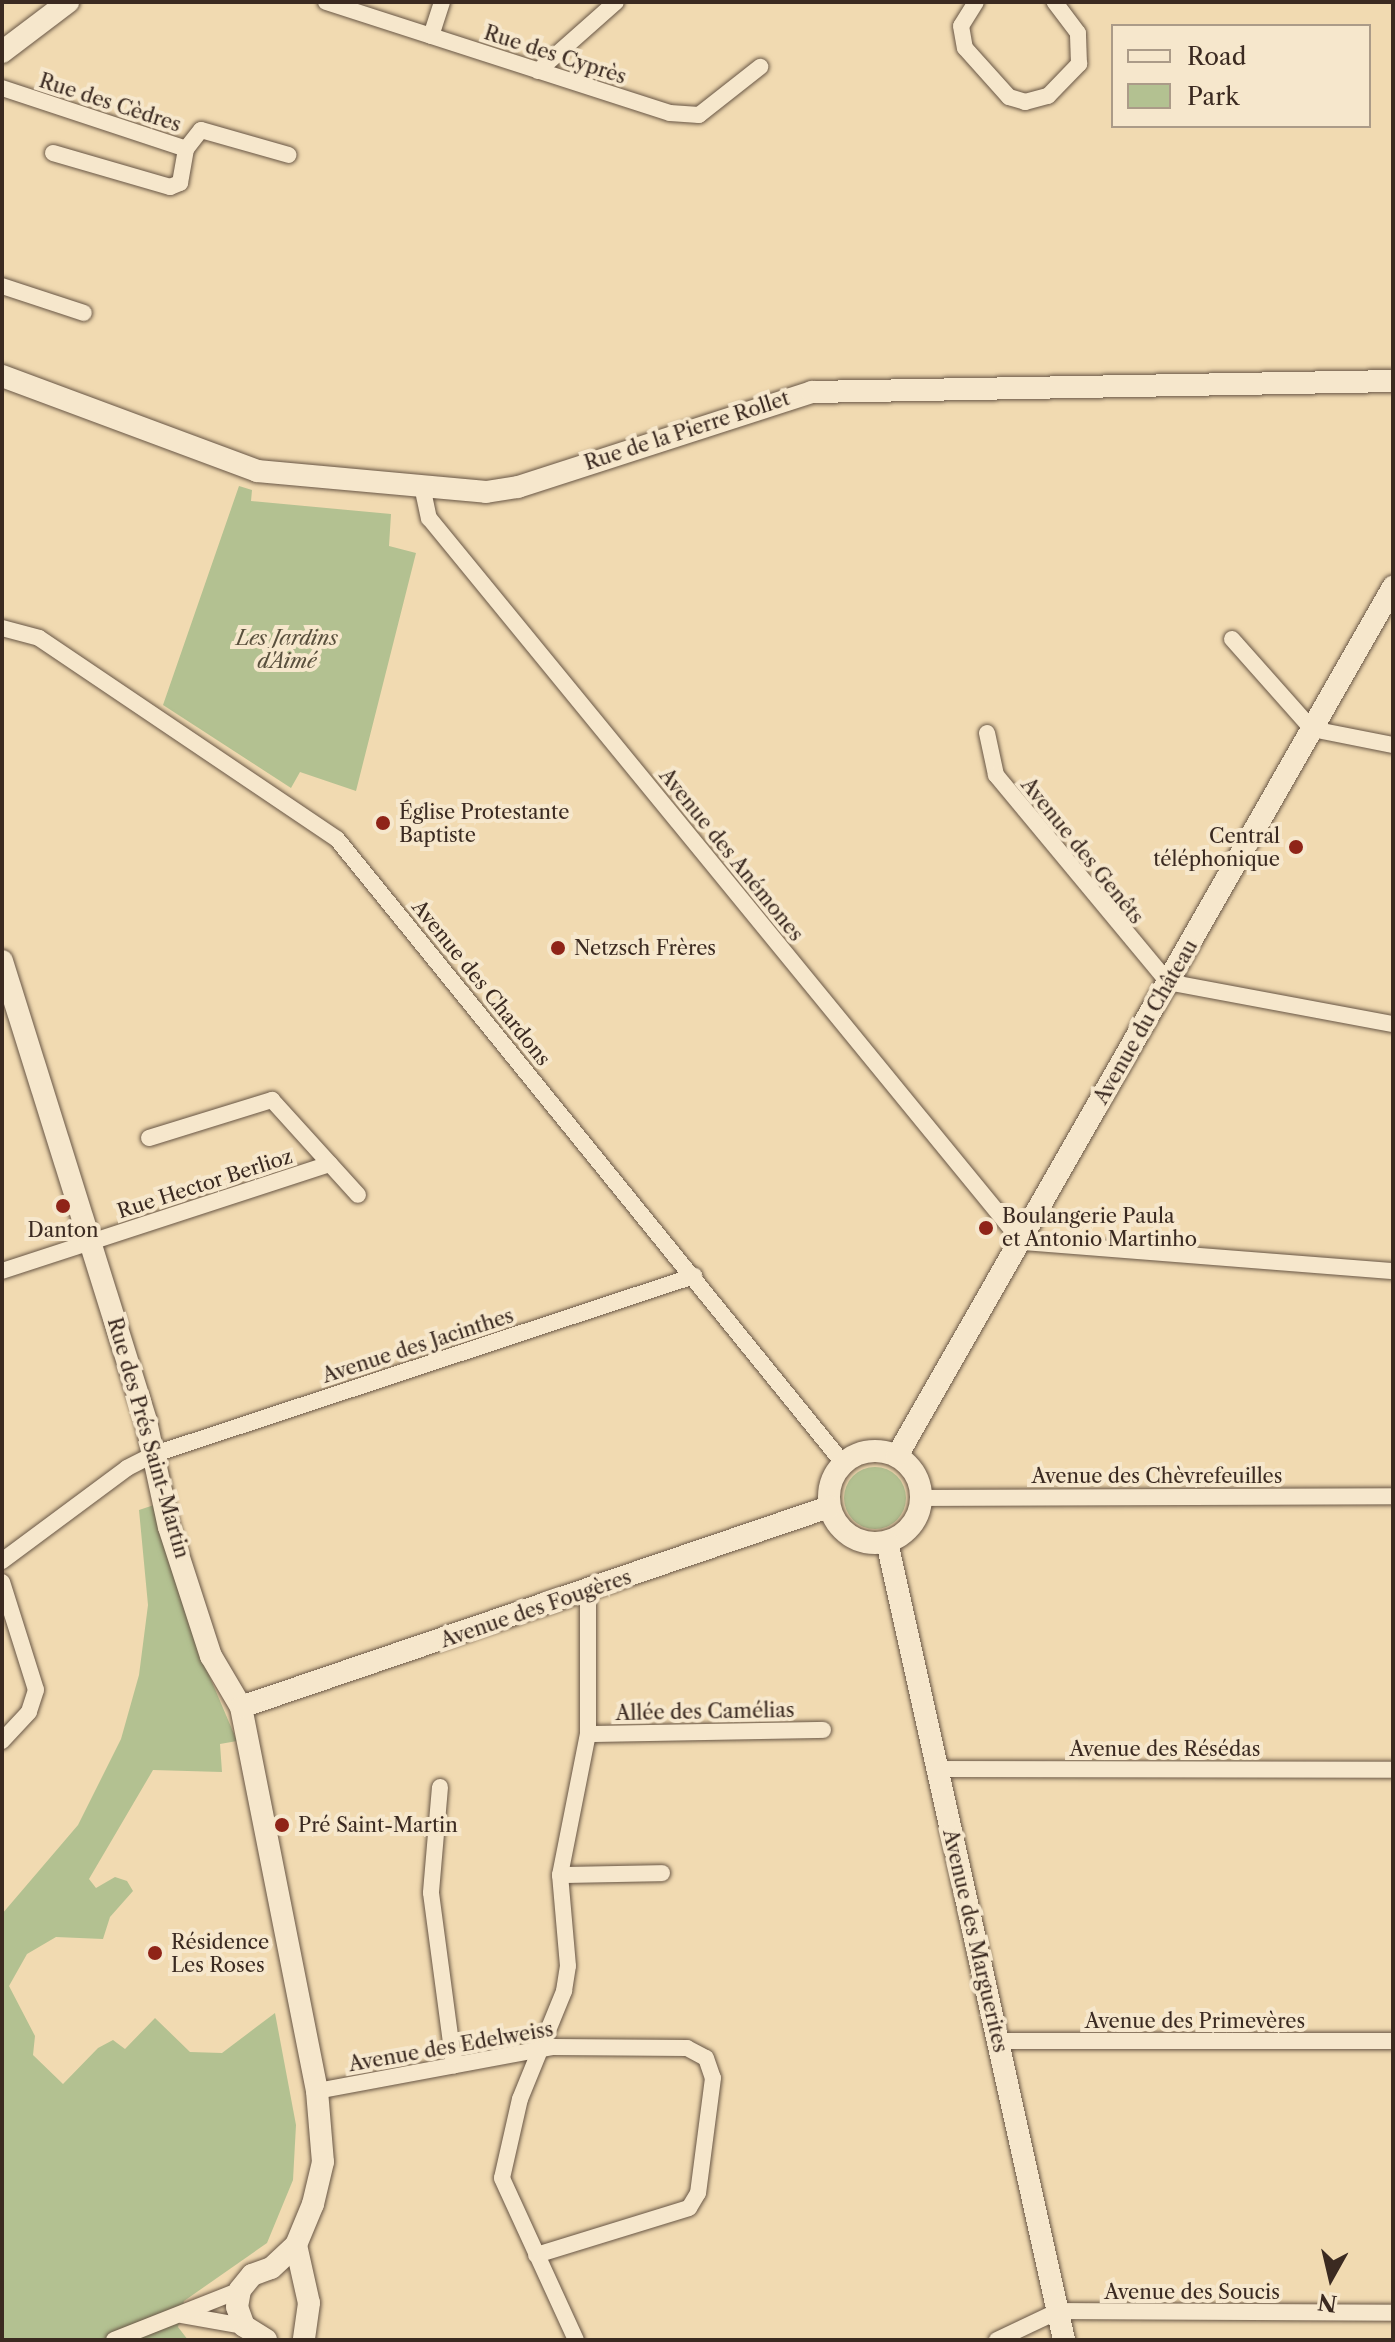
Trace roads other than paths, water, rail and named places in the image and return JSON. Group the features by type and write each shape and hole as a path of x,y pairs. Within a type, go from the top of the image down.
{"street":[{"path":"2,52 68,2"},
{"name":"Rue des Cyprès","path":"326,2 670,113 699,115 760,67"},
{"path":"431,36 442,2"},
{"path":"538,71 616,2"},
{"path":"976,2 961,26 965,48 1009,97 1025,102 1048,96 1079,64 1078,33 1055,2"},
{"name":"Rue des Cèdres","path":"2,88 186,149 201,130 289,155"},
{"path":"53,153 170,187 180,183 186,149"},
{"path":"2,286 84,313"},
{"name":"Rue de la Pierre Rollet","path":"2,376 257,471 486,492 518,487 785,397 812,392 1393,381"},
{"name":"Avenue des Anémones","path":"422,486 429,518 1022,1242"},
{"name":"Avenue du Château","path":"897,1456 1022,1242 1393,587"},
{"name":"Avenue des Chardons","path":"2,628 39,638 337,839 843,1463"},
{"path":"1232,639 1312,729 1393,745"},
{"name":"Avenue des Genêts","path":"987,733 996,775 1168,982"},
{"name":"Rue des Prés Saint-Martin","path":"2,961 92,1242 155,1454 169,1527 211,1656 241,1707 317,2091 323,2162 296,2245 309,2303 304,2330 269,2340 244,2326"},
{"path":"1168,982 1393,1024"},
{"name":"Rue Hector Berlioz","path":"149,1138 272,1100 358,1195"},
{"name":"Rue Hector Berlioz","path":"2,1271 330,1164"},
{"path":"1022,1242 1393,1271"},
{"name":"Avenue des Jacinthes","path":"2,1561 127,1468 155,1454 694,1276"},
{"path":"869,1451 897,1456 915,1474 921,1498 912,1526 887,1542 857,1541 834,1521 829,1507 830,1483 843,1463 869,1451"},
{"name":"Avenue des Chèvrefeuilles","path":"921,1498 1393,1496"},
{"name":"Avenue des Fougères","path":"241,1707 588,1592 829,1507"},
{"name":"Avenue des Marguerites","path":"887,1542 1064,2340"},
{"path":"2,1582 36,1690 29,1712 2,1741"},
{"path":"576,2340 502,2178 537,2050 564,1991 568,1966 560,1875 588,1734 588,1592"},
{"name":"Allée des Camélias","path":"588,1734 823,1730"},
{"name":"Avenue des Résédas","path":"936,1769 1393,1770"},
{"path":"440,1787 431,1893 454,2065"},
{"path":"560,1875 662,1873"},
{"name":"Avenue des Primevères","path":"997,2041 1393,2041"},
{"name":"Avenue des Edelweiss","path":"317,2091 537,2050 687,2048 706,2058 713,2078 698,2193 689,2208 536,2255"},
{"name":"Rue des Prés Saint-Martin","path":"240,2290 252,2275 271,2268 296,2245"},
{"path":"271,2268 290,2272 303,2285"},
{"path":"114,2340 240,2290"},
{"path":"240,2290 237,2307 244,2326"},
{"name":"Avenue des Soucis","path":"997,2340 1058,2311 1393,2313"},
{"path":"176,2314 244,2326"}],"place":[{"name":"Église Protestante Baptiste","path":"383,823"},
{"name":"Central téléphonique","path":"1296,847"},
{"name":"Netzsch Frères","path":"558,948"},
{"name":"Danton","path":"63,1206"},
{"name":"Boulangerie Paula et Antonio Martinho","path":"986,1228"},
{"name":"Pré Saint-Martin","path":"282,1825"},
{"name":"Résidence Les Roses","path":"155,1953"}],"park label":[{"name":"Les Jardins d'Aimé","path":"287,650"}]}
